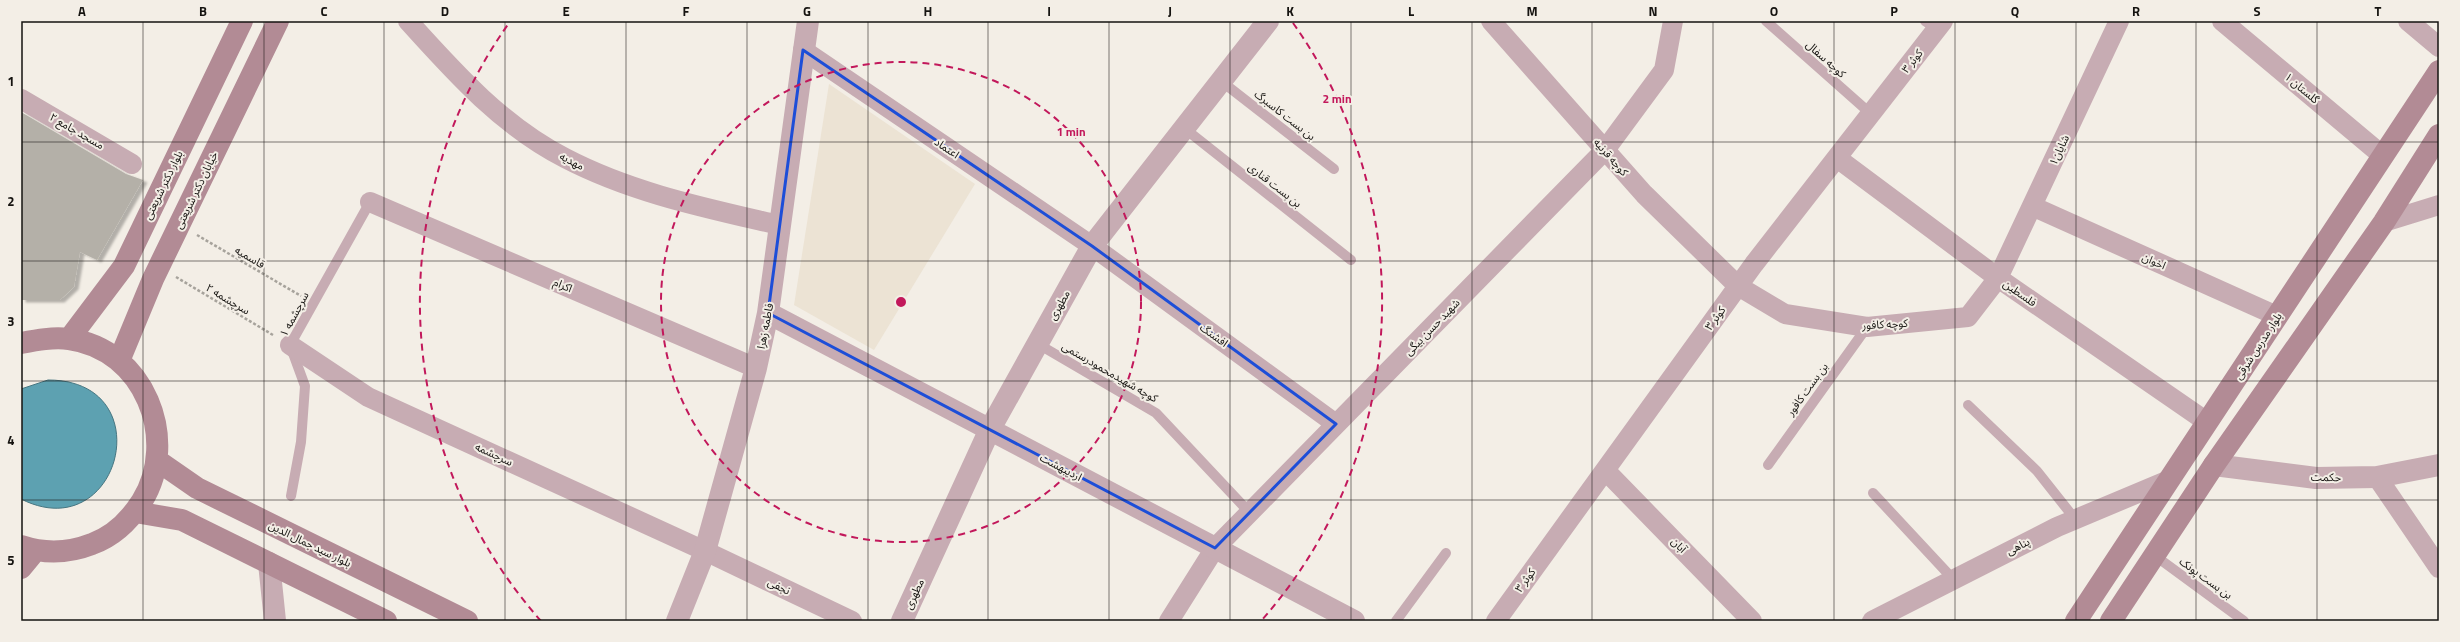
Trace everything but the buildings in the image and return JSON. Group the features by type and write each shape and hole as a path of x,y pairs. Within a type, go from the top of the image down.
{"main road":[{"name":"بلوار دکتر شریعتی","path":"69,339 124,266 242,21"},
{"name":"خیابان دکتر شریعتی","path":"119,361 159,267 278,21"},
{"name":"بلوار مدرس شرقی","path":"2076,621 2439,71"},
{"path":"2110,621 2214,465 2384,222 2439,135"},
{"path":"21,343 42,338 69,339 93,346 119,361 138,382 152,406 158,433 158,461 150,488 135,512 119,528 100,540 80,548 64,551 28,549 21,568"},
{"name":"بلوار سید جمال الدین","path":"158,461 197,488 467,621"},
{"path":"135,512 182,520 386,621"}],"street":[{"name":"مهدیه","path":"408,21 464,83 530,137 563,158 602,176 658,196 778,225"},
{"name":"فاطمه زهرا","path":"677,621 705,551 756,368 768,313 778,225 808,21"},
{"name":"مطهری","path":"902,621 990,429 1092,246 1268,21"},
{"name":"کوچه قرنیه","path":"1491,21 1644,194 1738,286"},
{"name":"شهید حسن بیگی","path":"1169,621 1215,548 1605,150 1664,70 1673,21"},
{"name":"شایان۱","path":"1998,278 2120,21"},
{"name":"گلستان ۱","path":"2222,21 2383,156"},
{"path":"2408,21 2439,48"},
{"name":"کوثر ۳","path":"1496,621 1738,286 1837,158 1935,24"},
{"name":"اعتماد","path":"803,50 1092,246"},
{"name":"مسجد جامع ۲","path":"21,99 132,164"},
{"name":"فلسطین","path":"1837,158 1998,278 2207,422"},
{"name":"اکرام","path":"370,202 756,368"},
{"path":"2384,222 2439,205"},
{"name":"اخوان","path":"2032,206 2277,316"},
{"name":"افشنگ","path":"1092,246 1336,424"},
{"name":"کوچه کافور","path":"1738,286 1785,314 1867,327 1968,317 1998,278"},
{"name":"اردیبهشت","path":"768,313 1354,621"},
{"name":"سرچشمه","path":"290,345 368,397 705,551"},
{"name":"حکمت","path":"2214,465 2316,478 2377,477 2439,465"},
{"name":"آبان","path":"1605,470 1752,621"},
{"path":"2377,477 2439,568"},
{"name":"پناهی","path":"1872,621 2075,519 2169,480"},
{"name":"نجفی","path":"705,551 852,621"},
{"path":"269,563 275,621"}],"lane":[{"name":"کوچه سفال","path":"1766,21 1870,114"},
{"name":"بن بست کاسبرگ","path":"1221,81 1334,168"},
{"name":"بن بست قناری","path":"1184,128 1351,260"},
{"name":"سرچشمه ۱","path":"292,496 301,442 305,386 290,345 370,202"},
{"name":"بن بست کافور","path":"1768,465 1867,327"},
{"name":"کوچه شهیدمحمودرستمی","path":"1038,344 1156,413 1249,512"},
{"path":"1968,405 2037,471 2075,519"},
{"path":"1873,492 1953,580"},
{"path":"1396,621 1446,553"},
{"name":"بن بست پونک","path":"2154,555 2244,621"}],"path":[{"name":"قاسمیه","path":"180,224 313,303"},
{"name":"سرچشمه ۲","path":"159,267 290,345"}],"highlighted area":[{"path":"803,50 1092,246 1336,424 1215,548 768,313"}],"shaded area":[{"path":"829,84 975,184 874,350 794,305"}],"water":[{"path":"48,380 84,387 106,406 116,431 115,458 103,483 83,502 55,508 21,499 21,389"}]}
